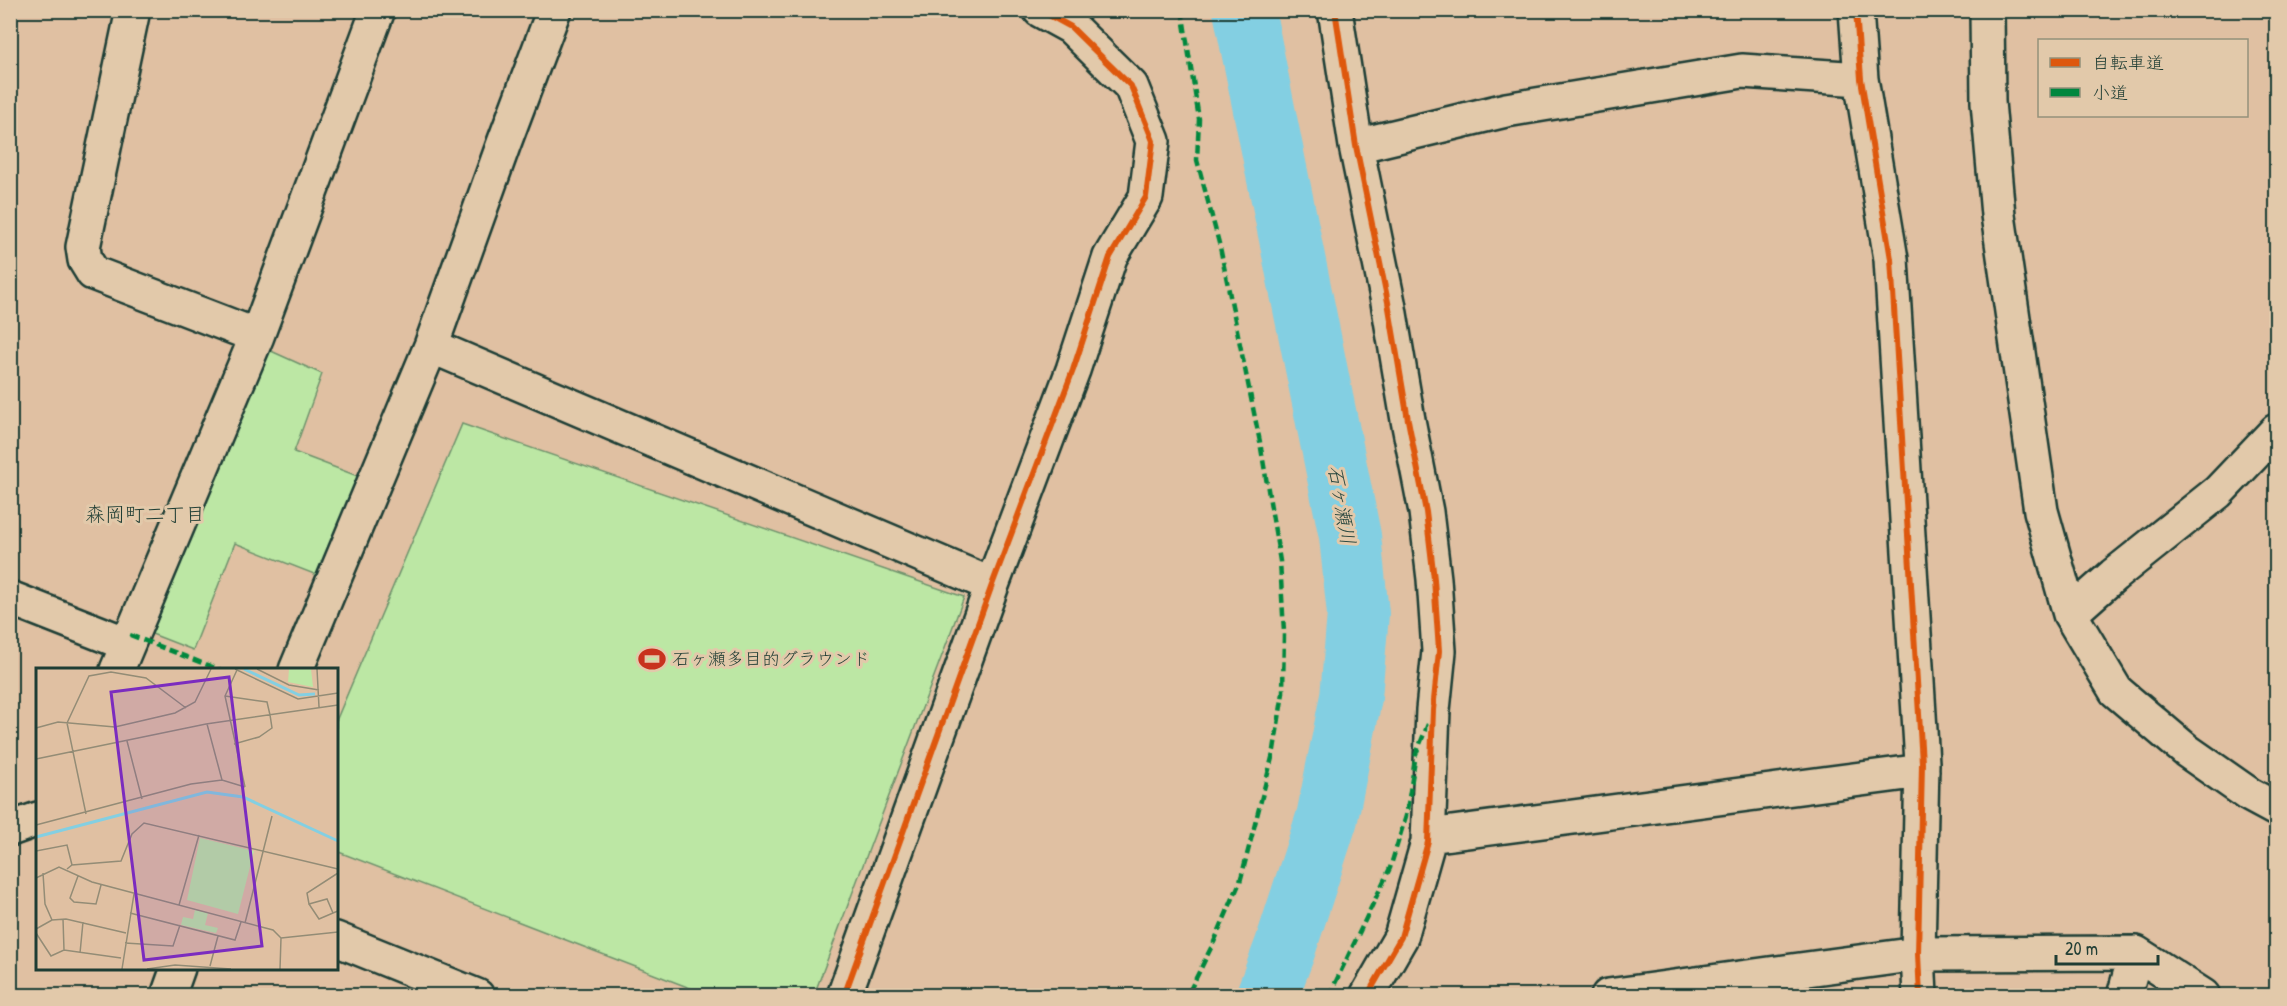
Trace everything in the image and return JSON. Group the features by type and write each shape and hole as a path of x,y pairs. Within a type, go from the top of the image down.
{"street":[{"path":"133,10 83,247 85,260 93,273 256,336"},
{"path":"10,598 122,657 256,336 378,10"},
{"path":"297,668 431,346 554,10"},
{"path":"844,996 1073,370 1110,257 1146,197 1152,141 1131,86 1071,27 1040,10"},
{"path":"1335,10 1356,146 1388,302 1426,512 1439,651 1433,710 1429,836 1401,937 1367,996"},
{"path":"1856,10 1861,79 1891,259 1922,771 1918,954 1920,996"},
{"path":"1987,10 1988,102 1999,227 2041,511 2070,614 2116,691 2187,751 2250,795 2277,808"},
{"path":"1356,146 1506,110 1742,71 1861,79"},
{"path":"431,346 993,585"},
{"path":"2070,614 2114,575 2218,492 2277,431"},
{"path":"1429,836 1922,771"},
{"path":"10,829 36,820"},
{"path":"338,940 477,996"},
{"path":"2124,996 2136,953"},
{"path":"1608,996 1726,988 1918,954 2136,953 2203,996"},
{"path":"168,996 178,970"}],"green space":[{"path":"260,346 322,374 294,452 368,480 332,581 235,543 193,650 152,634"},
{"name":"石ヶ瀬多目的グラウンド","path":"462,424 964,597 814,995 708,995 338,852 338,716"}],"waterway":[{"name":"石ヶ瀬川","path":"1244,10 1350,536 1358,614 1351,697 1327,818 1267,996"}],"marked path":[{"path":"1182,10 1199,119 1197,160 1220,247 1260,442 1280,561 1284,632 1283,693 1274,750 1240,882 1187,996"},
{"path":"130,635 215,668"},
{"path":"1329,996 1390,868 1406,816 1416,754 1428,724"}],"cycle path":[{"path":"844,996 992,585 1073,370 1110,257 1146,197 1153,141 1131,86 1071,27 1040,10"},
{"path":"1335,10 1356,146 1388,302 1426,512 1439,651 1433,710 1428,842 1401,937 1367,996"},
{"path":"1856,10 1861,79 1891,259 1922,763 1918,954 1920,996"}],"place":[{"name":"石ヶ瀬多目的グラウンド","path":"652,659"}],"district":[{"name":"森岡町二丁目","path":"145,514"}]}
